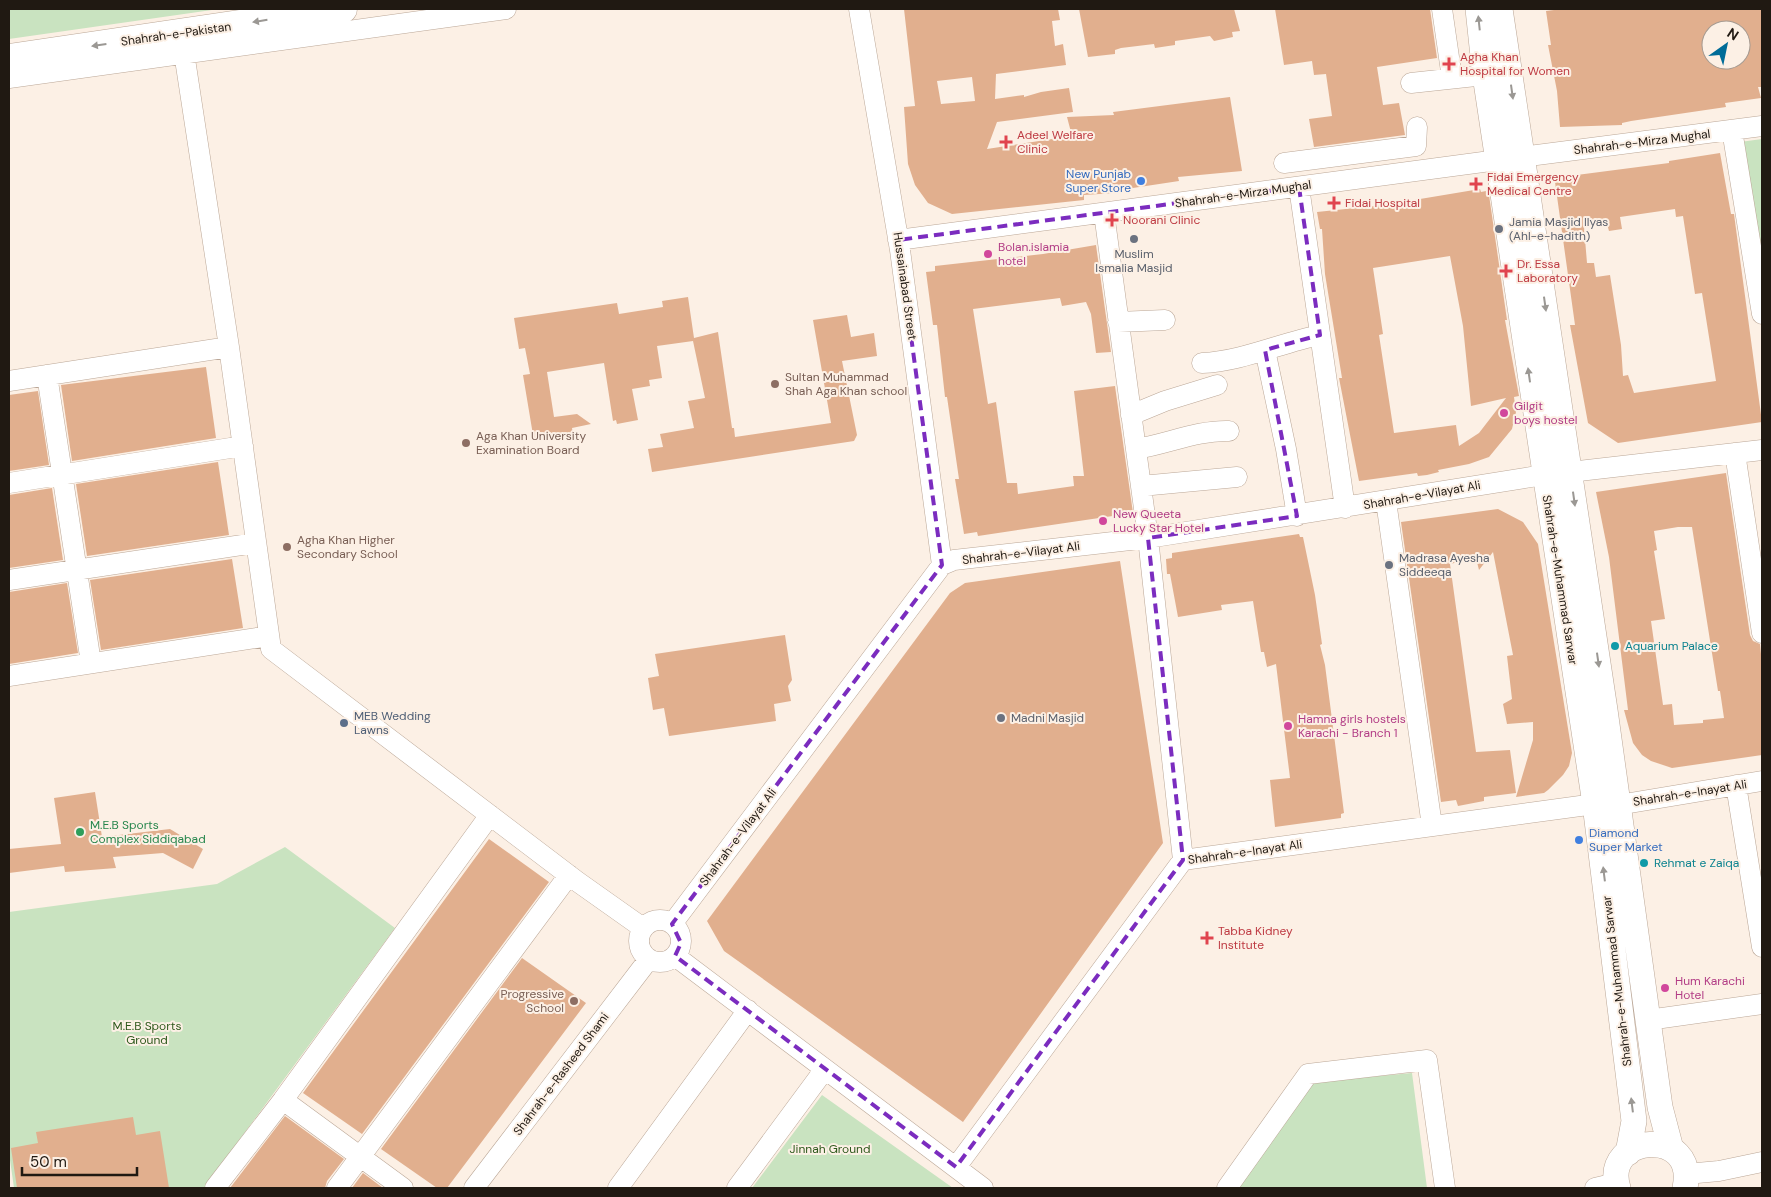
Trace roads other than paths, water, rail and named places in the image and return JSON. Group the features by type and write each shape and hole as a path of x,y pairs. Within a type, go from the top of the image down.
{"highway":[{"name":"Shahrah-e-Pakistan","path":"9,58 183,43 343,9"}],"main road":[{"name":"Shahrah-e-Muhammad Sarwar","path":"1478,9 1485,75 1510,159 1570,472 1607,804 1634,1121 1628,1152 1620,1161 1610,1187"},
{"name":"Shahrah-e-Muhammad Sarwar","path":"1500,9 1510,159 1544,475 1648,1020 1660,1107 1671,1149 1680,1157 1686,1181"},
{"path":"1628,1152 1637,1146 1648,1143 1660,1144 1671,1149"}],"street":[{"path":"9,78 183,43 506,9"},
{"name":"Hussainabad Street","path":"859,9 898,240 942,565"},
{"path":"1442,9 1452,78"},
{"path":"183,43 229,347 271,649 643,928"},
{"path":"1411,83 1485,75"},
{"name":"Shahrah-e-Mirza Mughal","path":"898,240 1762,126"},
{"path":"1284,164 1416,146 1417,127"},
{"path":"1732,130 1762,314"},
{"path":"1300,187 1345,508"},
{"path":"1104,213 1148,538 1183,860"},
{"path":"1118,322 1165,320"},
{"path":"1202,363 1246,356 1287,342 1320,335"},
{"path":"9,381 229,347"},
{"path":"1264,350 1286,449 1297,516"},
{"path":"47,375 91,663"},
{"path":"1131,415 1164,401 1217,385"},
{"path":"1136,449 1155,446 1196,433 1229,431"},
{"path":"9,483 243,446"},
{"path":"1570,472 1762,450"},
{"path":"1735,453 1762,625"},
{"name":"Shahrah-e-Vilayat Ali","path":"672,924 942,565 954,560 1148,538 1297,516 1544,475"},
{"path":"1141,486 1237,477"},
{"path":"1386,501 1432,826"},
{"path":"9,580 256,543"},
{"path":"9,676 269,636"},
{"name":"Shahrah-e-Inayat Ali","path":"956,1167 1183,860 1607,804 1762,781"},
{"path":"1736,785 1762,947"},
{"path":"216,1188 283,1100 490,815"},
{"path":"336,1188 570,875"},
{"path":"660,920 672,924 678,929 682,943 676,956 663,962 649,959 640,947 640,934 643,928 660,920"},
{"path":"676,956 983,1188"},
{"name":"Shahrah-e-Rasheed Shami","path":"474,1188 649,959"},
{"path":"1648,1020 1762,1004"},
{"path":"618,1188 748,1010"},
{"path":"1227,1188 1308,1074 1426,1060 1444,1188"},
{"path":"737,1188 825,1069"},
{"path":"283,1100 403,1188"},
{"path":"1686,1181 1719,1171 1762,1162"}],"place":[{"name":"Agha Khan Hospital for Women","path":"1449,64"},
{"name":"Adeel Welfare Clinic","path":"1006,142"},
{"name":"New Punjab Super Store","path":"1141,181"},
{"name":"Fidai Emergency Medical Centre","path":"1476,184"},
{"name":"Fidai Hospital","path":"1334,203"},
{"name":"Noorani Clinic","path":"1112,220"},
{"name":"Jamia Masjid Ilyas (Ahl-e-hadith)","path":"1499,229"},
{"name":"Muslim Ismalia Masjid","path":"1134,239"},
{"name":"Bolan.islamia hotel","path":"988,254"},
{"name":"Dr. Essa Laboratory","path":"1506,271"},
{"name":"Sultan Muhammad Shah Aga Khan school","path":"775,384"},
{"name":"Gilgit boys hostel","path":"1504,413"},
{"name":"Aga Khan University Examination Board","path":"466,443"},
{"name":"New Queeta Lucky Star Hotel","path":"1103,521"},
{"name":"Agha Khan Higher Secondary School","path":"287,547"},
{"name":"Madrasa Ayesha Siddeeqa","path":"1389,565"},
{"name":"Aquarium Palace","path":"1615,646"},
{"name":"Madni Masjid","path":"1001,718"},
{"name":"MEB Wedding Lawns","path":"344,723"},
{"name":"Hamna girls hostels Karachi - Branch 1","path":"1288,726"},
{"name":"M.E.B Sports Complex Siddiqabad","path":"80,832"},
{"name":"Diamond Super Market","path":"1579,840"},
{"name":"Rehmat e Zaiqa","path":"1644,863"},
{"name":"Tabba Kidney Institute","path":"1207,938"},
{"name":"Hum Karachi Hotel","path":"1665,988"},
{"name":"Progressive School","path":"574,1001"}],"park label":[{"name":"M.E.B Sports Ground","path":"147,1033"},
{"name":"Jinnah Ground","path":"830,1149"}]}
